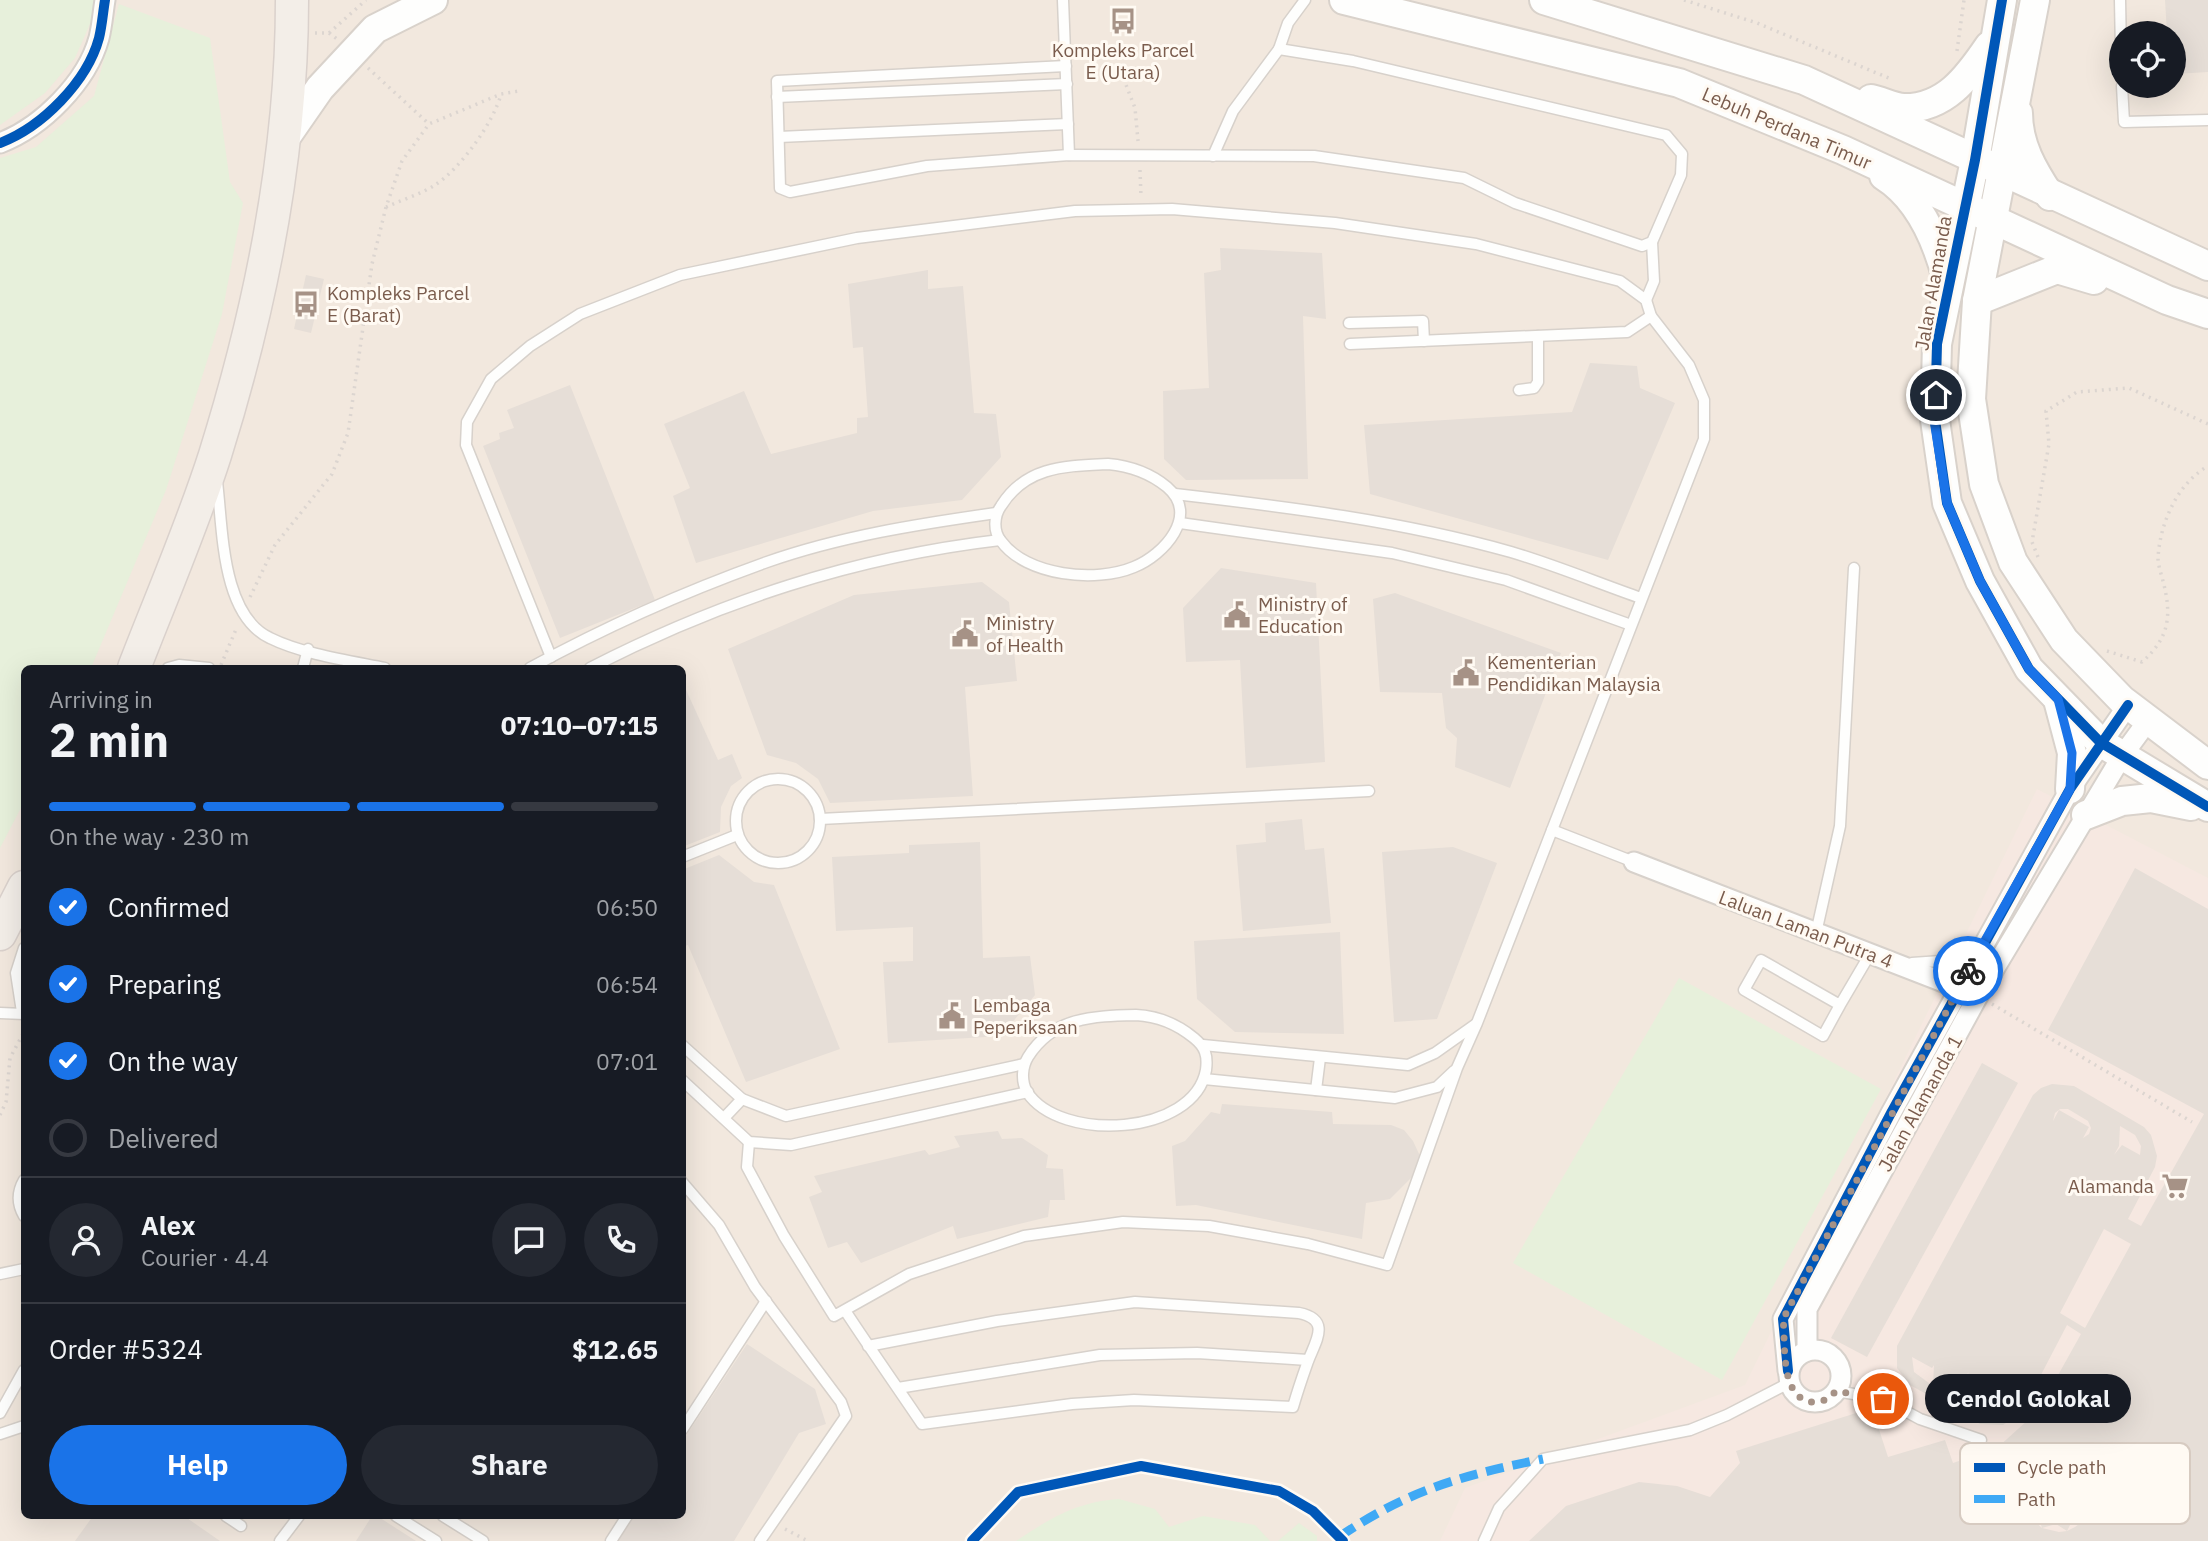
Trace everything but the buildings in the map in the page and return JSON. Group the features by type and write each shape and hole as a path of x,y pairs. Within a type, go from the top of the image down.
{"main road":[{"path":"135,665 214,457 259,292 286,136 292,0"},
{"path":"286,136 320,88 375,29 433,0"},
{"name":"Lebuh Perdana Timur","path":"1344,0 1679,83 1843,150 1993,217 2167,300 2208,314"},
{"path":"1544,0 1903,108 1942,100 1967,79 1994,37"},
{"path":"2002,0 1994,37 1988,166 1993,217 1977,301 1971,399 1984,484 2013,562 2064,640 2137,714 2208,765"},
{"path":"1988,166 2018,79 2035,0"},
{"path":"2018,79 2018,126 2021,137 2028,160 2050,196"},
{"path":"1804,80 2050,196 2208,266"},
{"path":"1843,150 1891,180 1904,193 1927,224 1939,248 1949,285"},
{"name":"Jalan Alamanda","path":"1988,166 1965,205 1937,344 1934,420 1947,503 1980,581 2029,669 2111,749 2208,808"},
{"path":"1977,301 2057,269 2167,300"},
{"path":"2058,699 2072,753 2070,789"},
{"path":"2087,815 2122,801 2151,798 2208,808"},
{"path":"0,934 21,893"}],"street":[{"path":"0,143 12,138 52,108 78,81 99,40 105,0"},
{"name":"Jalan Alamanda 1","path":"1789,1377 1783,1319 1959,988 2070,789 2111,749 2137,714"},
{"name":"Jalan Alamanda 1","path":"1807,1351 1807,1309 1978,996 2087,815 2111,749"},
{"name":"Laluan Laman Putra 4","path":"1634,862 1978,996"},
{"path":"1820,1350 1832,1356 1839,1367 1841,1379 1836,1391 1828,1399 1815,1403 1794,1394 1789,1377 1795,1358 1807,1351 1820,1350"}],"lane":[{"path":"1063,0 1069,155"},
{"path":"1213,156 1233,111 1279,50 1288,23 1305,0"},
{"path":"2120,0 2120,21"},
{"path":"1279,50 1353,61 1666,135 1682,154 1681,175 1652,242 1654,281 1646,300"},
{"path":"1066,66 777,81 779,183 783,190 790,192 927,166 1069,155 1314,156 1464,178 1516,204 1642,246 1652,242"},
{"path":"777,97 1067,84"},
{"path":"2123,98 2124,122 2208,120"},
{"path":"779,137 1068,124"},
{"path":"551,657 466,445 467,422 491,379 530,346 580,314 680,275 857,238 1075,211 1172,209 1335,223 1476,244 1620,281 1646,300 1651,316 1689,365 1704,400 1704,439 1477,1023 1457,1068 1387,1265 1308,1244 1209,1226 1123,1222 1024,1236 909,1274 846,1312 834,1316 784,1236 747,1167 749,1142"},
{"path":"1350,344 1628,332 1651,316"},
{"path":"1349,323 1423,321 1424,341"},
{"path":"1520,390 1534,388 1538,382 1538,336"},
{"path":"214,457 228,578 242,613 269,638 373,665"},
{"path":"1061,466 1124,466 1161,482 1175,494 1180,508 1180,523 1169,542 1153,556 1117,572 1051,572 1014,555 1000,540 995,528 996,513 1008,495 1024,481 1061,466"},
{"path":"1175,494 1280,506 1399,525 1512,553 1641,598"},
{"path":"536,665 627,620 769,561 877,532 996,513"},
{"path":"1180,523 1392,553 1506,580 1631,625"},
{"path":"596,665 641,642 778,587 887,557 1000,540"},
{"path":"1815,933 1840,826 1854,568"},
{"path":"304,665 308,649"},
{"path":"784,779 803,787 818,807 820,819 816,839 808,850 790,862 766,862 749,852 737,835 736,814 744,794 761,782 784,779"},
{"path":"820,819 1368,791"},
{"path":"1552,830 1634,862"},
{"path":"686,855 737,835"},
{"path":"1894,963 1955,960 1984,943"},
{"path":"1840,1005 1761,960 1744,990 1823,1036 1870,954"},
{"path":"21,957 16,973 21,1002"},
{"path":"0,1013 21,1013"},
{"path":"1203,1045 1208,1058 1204,1079 1196,1092 1181,1107 1161,1118 1144,1123 1078,1123 1042,1105 1028,1093 1023,1079 1024,1064 1035,1045 1071,1020 1088,1017 1151,1016 1179,1027 1203,1045 1408,1065 1435,1053 1477,1023"},
{"path":"686,1049 742,1100 786,1116 1024,1064"},
{"path":"1316,1090 1320,1058"},
{"path":"1204,1079 1395,1098 1437,1087 1457,1068"},
{"path":"686,1084 749,1142 791,1145 1028,1093"},
{"path":"724,1118 742,1100"},
{"path":"21,1185 21,1210"},
{"path":"686,1187 719,1225 766,1301 841,1402 846,1416 760,1541"},
{"path":"0,1274 21,1270"},
{"path":"686,1424 766,1301"},
{"path":"846,1312 869,1346 898,1388 922,1424 1072,1404 1134,1400 1293,1406 1319,1335 1312,1315 1149,1302 1057,1312 869,1346"},
{"path":"898,1388 1100,1355 1197,1353 1308,1360"},
{"path":"0,1413 21,1375"},
{"path":"1484,1541 1499,1508 1543,1459 1690,1430 1727,1415 1789,1377"},
{"path":"1836,1391 1883,1399 1920,1419 1981,1440"},
{"path":"0,1434 21,1427"},
{"path":"231,1519 241,1525"},
{"path":"280,1541 297,1519"},
{"path":"401,1519 436,1541"},
{"path":"448,1519 483,1541"},
{"path":"611,1541 626,1519"}],"path":[{"path":"329,33 366,0"},
{"path":"1684,0 1756,23 1894,80"},
{"path":"1953,61 1964,0"},
{"path":"221,665 242,613 275,545 332,474 348,433 372,264 386,207 402,161 429,124 501,94 519,91"},
{"path":"386,207 435,185 460,164 498,108 501,94"},
{"path":"2042,566 2032,542 2049,444 2046,411 2077,392 2129,388 2208,424"},
{"path":"2108,663 2104,650 2142,662 2161,646 2169,607 2158,559 2167,512 2196,473 2208,466"},
{"path":"1978,996 2192,1122"},
{"path":"0,1115 6,1102 9,1059 21,1037"},
{"path":"772,1522 808,1541"}],"shaded area":[{"path":"0,0 2208,0 2208,1541 0,1541"},
{"path":"2037,789 2208,878 2208,1541 1440,1541 1465,1488 1745,1385"}],"green space":[{"path":"0,0 97,0 97,8 75,58 45,93 0,125"},
{"path":"119,4 210,38 230,182 243,203 222,314 166,490 92,665 21,665 21,808 0,848 0,158 36,147 94,96"},
{"path":"1679,978 1881,1089 1722,1380 1513,1263"},
{"path":"1119,1499 1155,1509 1169,1527 1203,1516 1255,1525 1270,1541 1016,1541 1064,1512"},
{"path":"1299,1523 1317,1536 1317,1541 1278,1541"}],"marked path":[{"path":"1339,1537 1389,1507 1437,1486 1487,1471 1543,1459"}],"cycle path":[{"path":"0,143 32,126 61,101 73,86 93,54 100,33 105,0"},
{"path":"2002,0 1975,160 1937,344 1935,420 1947,503 1980,581 2029,669 2100,742 2208,807"},
{"path":"1788,1371 1783,1319 1891,1113 2070,789 2128,705"},
{"path":"972,1541 1018,1492 1141,1466 1279,1491 1313,1511 1343,1541"}],"way so far":[{"path":"1883,1399 1836,1391 1828,1399 1815,1403 1794,1394 1789,1383 1783,1319 1968,971"}],"place":[{"name":"Kompleks Parcel E (Utara)","path":"1123,21"},
{"name":"Kompleks Parcel E (Barat)","path":"306,304"},
{"name":"Ministry of Education","path":"1237,615"},
{"name":"Ministry of Health","path":"965,634"},
{"name":"Kementerian Pendidikan Malaysia","path":"1466,673"},
{"name":"Lembaga Peperiksaan","path":"952,1016"},
{"name":"Alamanda","path":"2175,1186"},
{"name":"Cendol Golokal","path":"1883,1399"}],"route":[{"path":"1936,395 1934,420 1947,503 1980,581 2029,669 2058,699 2072,753 2070,789 1968,971"}]}
